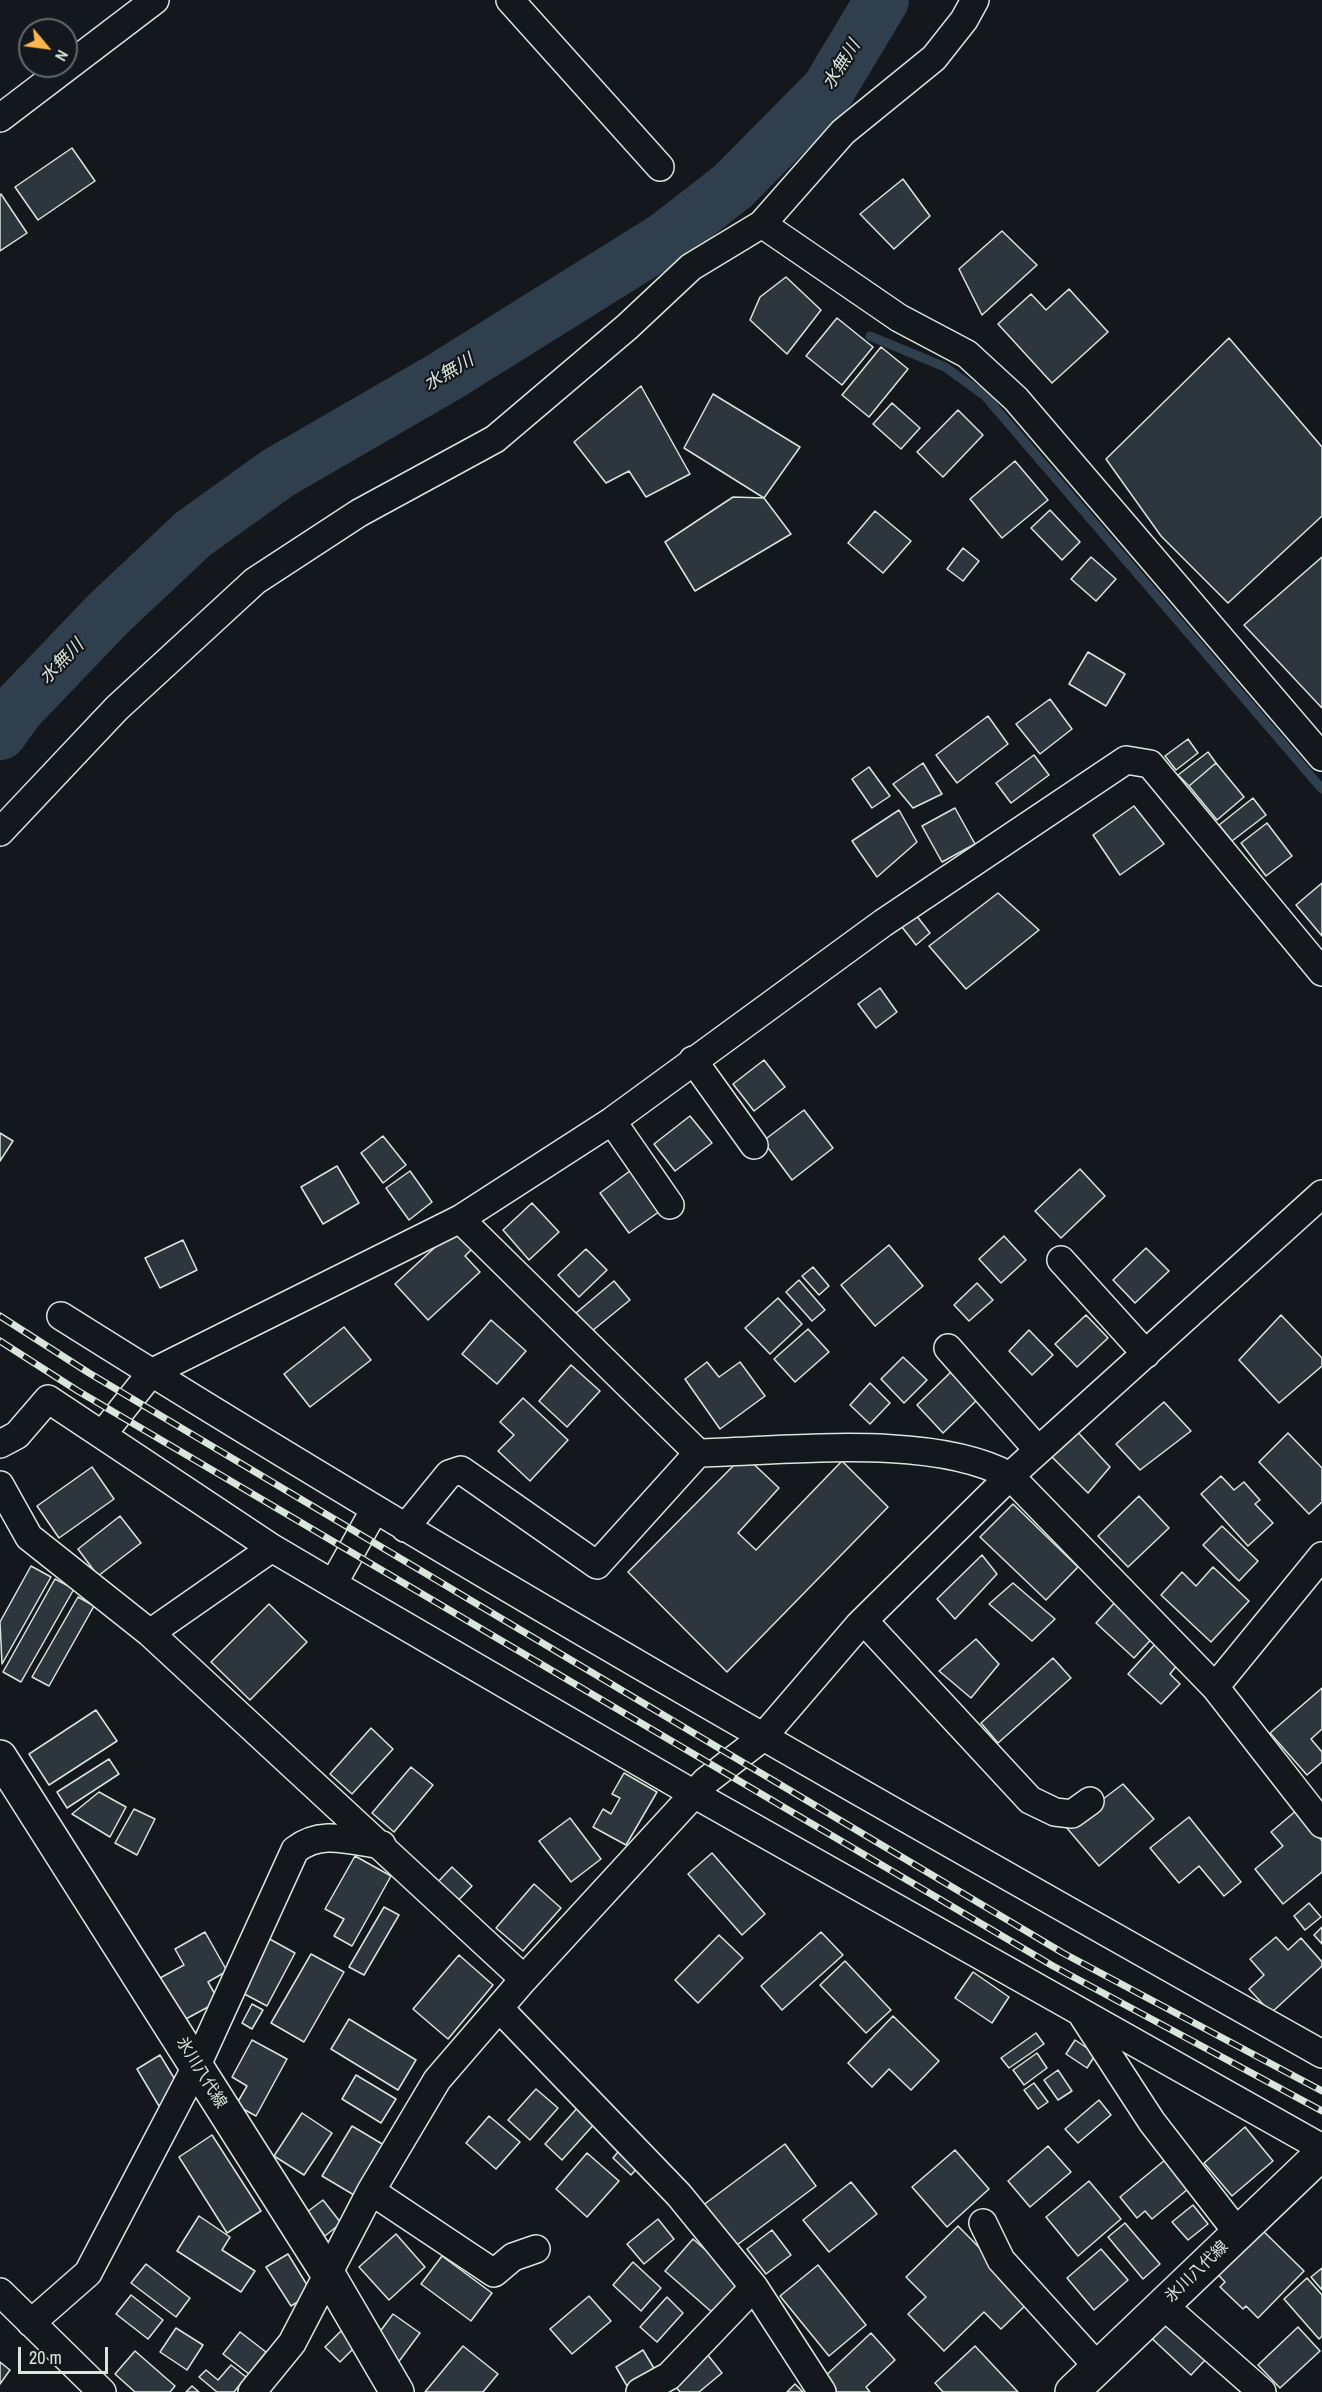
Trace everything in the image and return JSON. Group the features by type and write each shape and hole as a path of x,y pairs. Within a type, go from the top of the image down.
{"main road":[{"name":"氷川八代線","path":"0,1757 328,2274 397,2392"},
{"name":"氷川八代線","path":"1072,2392 1320,2157"}],"street":[{"path":"0,118 155,0"},
{"path":"510,0 660,167"},
{"path":"0,832 117,708 255,581 359,513 495,439 627,327 691,267 762,224 843,132 934,58 964,20 975,0"},
{"path":"762,224 899,318 967,354 1017,399 1322,757"},
{"path":"102,1435 151,1373 460,1219 612,1121 883,923 1126,760 1150,764 1322,972"},
{"path":"693,1060 754,1145"},
{"path":"612,1121 670,1205"},
{"path":"252,2392 292,2343 371,2192 437,2080 524,1979 705,1781 762,1738 864,1621 1010,1476 1322,1194"},
{"path":"460,1219 698,1453 899,1448 989,1465 1010,1476 1215,1687 1322,1824"},
{"path":"1061,1260 1146,1354"},
{"path":"61,1316 405,1528 762,1738 1322,2054"},
{"path":"948,1348 1038,1450"},
{"path":"0,1444 17,1435 48,1399 272,1548 694,1794 1081,2013 1320,2157"},
{"path":"405,1528 448,1474 461,1470 597,1565 698,1453"},
{"path":"0,1485 29,1537 150,1633 382,1845 524,1979"},
{"path":"333,1584 375,1509"},
{"path":"150,1633 272,1548"},
{"path":"1215,1687 1322,1556"},
{"path":"864,1621 1030,1800 1055,1812 1072,1814 1090,1801"},
{"path":"31,2323 88,2272 197,2065 296,1850 308,1840 320,1837 382,1845"},
{"path":"499,2008 679,2195 754,2287 822,2392"},
{"path":"1081,2013 1152,2122 1238,2233"},
{"path":"371,2192 494,2273 513,2258 536,2249"},
{"path":"983,2223 1001,2260 1098,2367"},
{"path":"640,2392 669,2376 754,2287"},
{"path":"0,2292 31,2323 85,2387"},
{"path":"1162,2305 1262,2392"}],"building":[{"path":"72,148 95,181 38,220 15,187"},
{"path":"903,179 930,216 894,249 860,214"},
{"path":"0,195 27,233 0,251"},
{"path":"1002,231 1037,265 982,315 959,269"},
{"path":"786,277 821,310 787,354 750,320 760,297"},
{"path":"1069,289 1108,332 1052,383 998,324 1031,294 1046,310"},
{"path":"837,318 873,347 842,385 806,356"},
{"path":"1229,338 1322,447 1322,516 1228,603 1161,536 1106,459"},
{"path":"881,347 908,369 869,417 842,395"},
{"path":"641,386 690,474 646,497 629,471 606,483 574,442"},
{"path":"713,394 800,447 764,498 684,448"},
{"path":"892,403 920,428 901,449 873,424"},
{"path":"958,410 983,435 943,477 917,452"},
{"path":"1015,461 1048,500 1002,538 970,499"},
{"path":"733,497 764,498 791,534 695,591 665,542"},
{"path":"1050,510 1080,542 1062,560 1031,528"},
{"path":"875,511 911,541 883,573 848,543"},
{"path":"963,548 979,561 963,581 947,569"},
{"path":"1091,557 1116,579 1096,601 1071,579"},
{"path":"1322,557 1322,708 1244,625"},
{"path":"1088,652 1125,674 1106,706 1069,684"},
{"path":"1050,699 1072,729 1040,754 1016,724"},
{"path":"988,716 1008,744 957,783 936,755"},
{"path":"1188,739 1198,753 1176,770 1165,756"},
{"path":"1208,752 1216,763 1189,786 1178,775"},
{"path":"1034,755 1049,775 1011,803 996,783"},
{"path":"923,763 942,794 913,808 893,784"},
{"path":"1216,763 1244,797 1217,820 1189,786"},
{"path":"869,767 890,796 872,808 852,779"},
{"path":"1253,798 1266,815 1232,841 1219,825"},
{"path":"1134,806 1164,844 1120,875 1093,835"},
{"path":"955,808 975,844 942,862 922,826"},
{"path":"899,810 917,842 877,877 852,841"},
{"path":"1267,823 1292,856 1266,876 1241,843"},
{"path":"1322,883 1322,936 1296,905"},
{"path":"998,893 1039,930 966,989 929,946"},
{"path":"909,906 930,933 916,945 895,918"},
{"path":"880,988 897,1012 876,1028 858,1004"},
{"path":"764,1060 785,1087 754,1111 733,1084"},
{"path":"804,1110 833,1148 792,1180 763,1141"},
{"path":"690,1116 712,1143 675,1171 654,1144"},
{"path":"0,1133 13,1141 0,1161"},
{"path":"383,1136 406,1165 383,1183 361,1153"},
{"path":"337,1166 359,1203 323,1224 301,1187"},
{"path":"634,1168 663,1209 629,1233 600,1193"},
{"path":"1080,1169 1105,1196 1061,1238 1035,1211"},
{"path":"410,1171 432,1202 409,1220 386,1188"},
{"path":"532,1203 559,1232 529,1260 503,1230"},
{"path":"456,1228 474,1247 465,1256 480,1272 428,1320 395,1284"},
{"path":"1004,1236 1026,1260 1001,1283 979,1259"},
{"path":"183,1240 197,1270 160,1288 145,1258"},
{"path":"889,1245 923,1286 875,1326 841,1285"},
{"path":"1146,1248 1169,1271 1135,1303 1113,1280"},
{"path":"586,1249 607,1270 579,1297 558,1275"},
{"path":"813,1267 829,1286 819,1295 802,1276"},
{"path":"799,1280 825,1310 812,1321 786,1292"},
{"path":"614,1281 630,1300 592,1331 576,1313"},
{"path":"977,1283 993,1300 969,1321 954,1305"},
{"path":"778,1298 802,1324 770,1354 745,1328"},
{"path":"1086,1315 1108,1338 1077,1367 1055,1344"},
{"path":"1281,1315 1322,1358 1322,1366 1279,1403 1239,1360"},
{"path":"491,1320 526,1351 497,1384 462,1354"},
{"path":"344,1327 371,1360 310,1407 284,1374"},
{"path":"808,1329 829,1352 795,1382 774,1359"},
{"path":"1029,1330 1053,1355 1032,1375 1009,1351"},
{"path":"903,1357 927,1380 904,1403 881,1379"},
{"path":"707,1362 719,1377 740,1362 765,1396 720,1429 685,1379"},
{"path":"571,1365 600,1391 567,1427 539,1401"},
{"path":"952,1371 978,1399 943,1433 917,1405"},
{"path":"870,1383 890,1403 870,1424 850,1405"},
{"path":"523,1398 568,1440 530,1481 498,1451 514,1435 500,1422"},
{"path":"1164,1402 1191,1431 1140,1470 1116,1444"},
{"path":"1073,1427 1110,1467 1088,1493 1047,1452"},
{"path":"1288,1433 1322,1468 1322,1502 1309,1514 1259,1462"},
{"path":"744,1455 779,1488 738,1533 756,1550 842,1461 888,1507 727,1672 628,1572"},
{"path":"92,1467 114,1499 59,1538 37,1506"},
{"path":"1221,1476 1234,1490 1244,1482 1260,1500 1255,1504 1273,1523 1248,1546 1201,1494"},
{"path":"1139,1496 1169,1528 1128,1567 1098,1536"},
{"path":"1013,1504 1078,1567 1046,1600 980,1537"},
{"path":"120,1516 141,1543 98,1576 78,1549"},
{"path":"1222,1526 1258,1561 1239,1581 1203,1545"},
{"path":"982,1555 997,1574 955,1619 937,1599"},
{"path":"31,1566 51,1577 2,1664 0,1622"},
{"path":"1213,1567 1249,1601 1211,1642 1161,1595 1182,1572 1196,1586"},
{"path":"55,1579 74,1589 21,1682 3,1672"},
{"path":"1013,1583 1055,1619 1032,1641 989,1604"},
{"path":"78,1597 94,1606 49,1686 32,1677"},
{"path":"1119,1598 1157,1633 1134,1658 1096,1623"},
{"path":"269,1604 307,1642 250,1700 211,1662"},
{"path":"976,1639 999,1664 971,1698 939,1671"},
{"path":"1157,1642 1179,1663 1170,1674 1180,1684 1161,1704 1128,1674"},
{"path":"1053,1658 1071,1678 998,1743 981,1723"},
{"path":"1322,1688 1322,1729 1311,1739 1322,1752 1322,1762 1307,1775 1270,1733"},
{"path":"96,1710 117,1741 49,1785 29,1754"},
{"path":"371,1728 393,1749 352,1794 330,1774"},
{"path":"109,1759 119,1774 67,1808 57,1792"},
{"path":"411,1767 433,1785 394,1832 372,1813"},
{"path":"624,1773 657,1792 626,1845 593,1827 603,1809 611,1814 620,1798 612,1794"},
{"path":"1123,1784 1154,1819 1099,1866 1066,1827"},
{"path":"99,1792 126,1807 110,1837 72,1814"},
{"path":"134,1809 155,1819 137,1855 115,1843"},
{"path":"1297,1810 1322,1841 1322,1872 1283,1904 1255,1869 1283,1846 1271,1832"},
{"path":"1189,1817 1241,1882 1224,1896 1199,1866 1179,1883 1150,1848"},
{"path":"570,1818 601,1859 571,1882 539,1841"},
{"path":"712,1853 765,1914 742,1935 688,1874"},
{"path":"355,1856 391,1876 352,1946 334,1936 344,1919 325,1909"},
{"path":"452,1867 472,1886 455,1904 435,1885"},
{"path":"534,1884 561,1908 523,1951 496,1928"},
{"path":"1309,1903 1321,1917 1305,1930 1294,1916"},
{"path":"384,1907 399,1915 364,1975 349,1967"},
{"path":"1322,1927 1322,1944 1314,1935"},
{"path":"205,1932 227,1971 208,1982 219,2001 184,2020 160,1978 184,1965 175,1949"},
{"path":"821,1932 843,1955 782,2010 761,1986"},
{"path":"719,1935 743,1958 698,2003 675,1980"},
{"path":"266,1937 295,1953 267,2006 237,1990"},
{"path":"1276,1937 1288,1950 1301,1938 1322,1962 1322,1966 1271,2013 1249,1989 1264,1975 1250,1959"},
{"path":"311,1954 344,1972 304,2042 271,2023"},
{"path":"459,1955 493,1985 448,2039 413,2009"},
{"path":"845,1961 891,2010 866,2033 820,1985"},
{"path":"973,1972 1009,1997 992,2023 955,1998"},
{"path":"252,2004 263,2010 252,2029 242,2023"},
{"path":"893,2016 939,2061 911,2090 889,2069 872,2087 848,2063"},
{"path":"349,2019 416,2060 398,2090 331,2049"},
{"path":"1036,2033 1044,2044 1009,2068 1001,2058"},
{"path":"252,2040 287,2059 256,2116 236,2105 247,2086 232,2077"},
{"path":"1075,2040 1096,2054 1087,2068 1066,2054"},
{"path":"1037,2053 1047,2068 1024,2085 1013,2070"},
{"path":"160,2055 182,2091 159,2106 137,2069"},
{"path":"1058,2070 1072,2091 1058,2100 1044,2080"},
{"path":"356,2075 396,2099 381,2123 342,2099"},
{"path":"1034,2083 1048,2102 1038,2109 1024,2090"},
{"path":"536,2089 558,2108 530,2140 508,2120"},
{"path":"1099,2100 1111,2115 1078,2143 1065,2129"},
{"path":"580,2105 597,2121 562,2160 545,2144"},
{"path":"302,2113 332,2133 304,2175 274,2156"},
{"path":"489,2116 520,2142 496,2169 466,2143"},
{"path":"352,2126 384,2145 354,2195 322,2176"},
{"path":"1245,2127 1273,2161 1232,2196 1204,2163"},
{"path":"212,2135 261,2211 227,2233 179,2157"},
{"path":"785,2144 816,2186 733,2248 702,2206"},
{"path":"623,2146 642,2163 631,2175 613,2158"},
{"path":"1048,2146 1071,2172 1030,2207 1008,2181"},
{"path":"955,2150 989,2189 947,2227 912,2187"},
{"path":"587,2153 619,2181 587,2217 556,2189"},
{"path":"1165,2160 1188,2189 1152,2219 1145,2211 1137,2218 1120,2197"},
{"path":"1089,2181 1121,2219 1078,2256 1046,2217"},
{"path":"851,2182 877,2214 829,2252 803,2220"},
{"path":"323,2200 341,2223 325,2236 307,2212"},
{"path":"1193,2205 1208,2224 1188,2240 1172,2222"},
{"path":"199,2216 230,2237 222,2250 255,2271 241,2292 177,2251"},
{"path":"658,2219 674,2239 644,2264 627,2244"},
{"path":"1125,2223 1160,2264 1143,2279 1108,2237"},
{"path":"1256,2224 1304,2271 1258,2318 1246,2306 1243,2309 1220,2287 1225,2282 1213,2269"},
{"path":"958,2226 1031,2300 1001,2329 984,2312 944,2351 908,2314 926,2297 906,2277"},
{"path":"772,2230 791,2255 766,2274 747,2249"},
{"path":"396,2234 425,2267 389,2300 359,2267"},
{"path":"693,2239 742,2282 714,2314 665,2271"},
{"path":"1101,2249 1128,2280 1094,2310 1067,2278"},
{"path":"288,2254 312,2293 291,2306 266,2267"},
{"path":"442,2256 492,2293 471,2321 421,2284"},
{"path":"633,2262 661,2288 641,2311 613,2285"},
{"path":"146,2264 190,2298 176,2317 131,2283"},
{"path":"818,2265 866,2325 829,2356 780,2296"},
{"path":"1322,2268 1322,2290 1311,2277"},
{"path":"1307,2278 1322,2295 1322,2336 1319,2339 1284,2299"},
{"path":"131,2295 163,2320 148,2339 116,2314"},
{"path":"589,2296 611,2321 572,2354 550,2329"},
{"path":"667,2297 683,2313 657,2342 640,2327"},
{"path":"393,2314 420,2333 397,2364 376,2337"},
{"path":"1164,2314 1209,2356 1191,2375 1146,2333"},
{"path":"1298,2327 1320,2351 1280,2388 1258,2365"},
{"path":"176,2328 203,2345 187,2370 160,2352"},
{"path":"341,2331 356,2346 340,2362 325,2347"},
{"path":"240,2332 266,2352 249,2374 223,2354"},
{"path":"871,2333 895,2360 866,2387 870,2392 829,2392 819,2382"},
{"path":"463,2346 498,2374 483,2392 425,2392"},
{"path":"975,2346 1018,2392 943,2392 935,2383"},
{"path":"643,2350 655,2370 627,2386 616,2367"},
{"path":"135,2351 175,2386 170,2392 135,2392 115,2374"},
{"path":"707,2354 722,2373 699,2392 680,2392 672,2382"},
{"path":"0,2362 10,2370 0,2384"},
{"path":"231,2365 246,2377 234,2392 217,2392 199,2377 206,2370 218,2380"},
{"path":"795,2384 803,2392 787,2392"},
{"path":"192,2386 199,2392 186,2392"}],"waterway":[{"name":"水無川","path":"0,733 18,708 108,614 193,534 278,473 444,377 665,239 733,186 828,90 882,0"},
{"path":"733,186 746,202"},
{"path":"870,336 945,367 985,396 1322,789"}],"railway":[{"path":"0,1316 89,1373 1063,1953 1322,2091"},
{"path":"0,1341 78,1391 1053,1966 1322,2111"}]}
